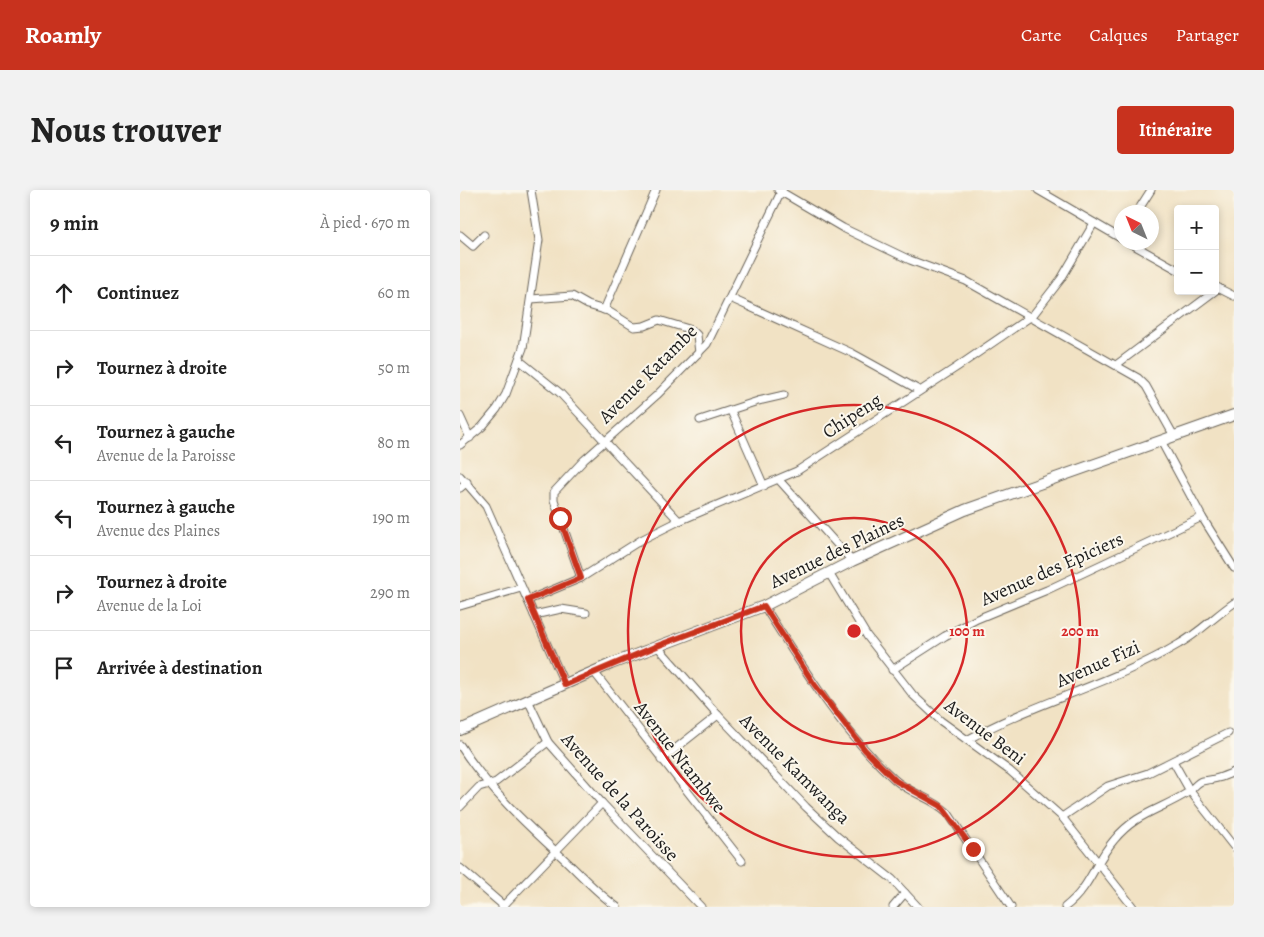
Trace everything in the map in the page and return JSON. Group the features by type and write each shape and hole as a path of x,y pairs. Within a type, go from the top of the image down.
{"street":[{"path":"460,445 470,438 497,409 506,394 526,335 539,240 531,190"},
{"path":"604,310 656,190"},
{"path":"1038,190 1114,234"},
{"path":"1141,205 1150,190"},
{"path":"780,191 843,228 910,260 966,281 1116,365 1144,383 1174,436"},
{"name":"Avenue Katambe","path":"581,578 554,500 554,492 557,486 604,441 657,395 699,353 709,340 780,191"},
{"name":"Chipeng","path":"528,600 581,578 641,540 779,480 844,441 1030,318 1061,279 1094,223"},
{"path":"460,235 474,246 484,235"},
{"path":"1142,250 1174,268"},
{"path":"1219,289 1234,296"},
{"path":"1116,365 1208,295"},
{"path":"531,299 572,296 588,305 604,310 634,327 644,326 659,320 692,330 697,335 699,353"},
{"path":"730,298 852,354 919,390"},
{"path":"519,360 550,383 679,522"},
{"path":"700,420 764,399 784,395"},
{"path":"730,411 764,486"},
{"path":"460,416 470,438"},
{"name":"Avenue des Plaines","path":"460,730 657,646 764,606 852,561 965,510 1234,416"},
{"path":"1161,441 1202,517 1233,566"},
{"path":"460,476 486,506 565,685"},
{"path":"779,480 852,561"},
{"path":"460,488 467,482"},
{"name":"Avenue des Epiciers","path":"892,670 945,636 977,619 1047,590 1202,517"},
{"name":"Avenue Beni","path":"829,574 867,636 913,696 967,740 1010,771 1062,817 1133,907"},
{"path":"460,606 522,588"},
{"name":"Avenue Fizi","path":"967,740 998,723 1096,684 1178,645 1234,603"},
{"path":"764,606 814,684 850,733 896,781 936,802 948,813 1011,907"},
{"path":"534,616 561,609 586,613"},
{"name":"Avenue Kamwanga","path":"657,646 718,715 828,828 883,871 918,907"},
{"name":"Avenue Ntambwe","path":"594,672 661,760 742,861"},
{"name":"Avenue de la Paroisse","path":"528,700 548,742 602,803 701,907"},
{"path":"661,760 718,715"},
{"path":"1062,817 1108,786 1136,778 1228,733"},
{"path":"460,807 480,787 490,784 548,742"},
{"path":"460,745 490,784 556,852 616,907"},
{"path":"1173,761 1190,791 1234,847"},
{"path":"1066,907 1087,886 1097,863 1113,841 1134,820 1190,791 1201,782 1211,782 1234,772"},
{"path":"460,868 504,906 602,803"},
{"path":"893,907 905,893"}],"route":[{"path":"560,518 581,578 528,600 565,685 611,664 764,606 814,684 850,733 900,785 938,803 955,821 973,849"}]}
